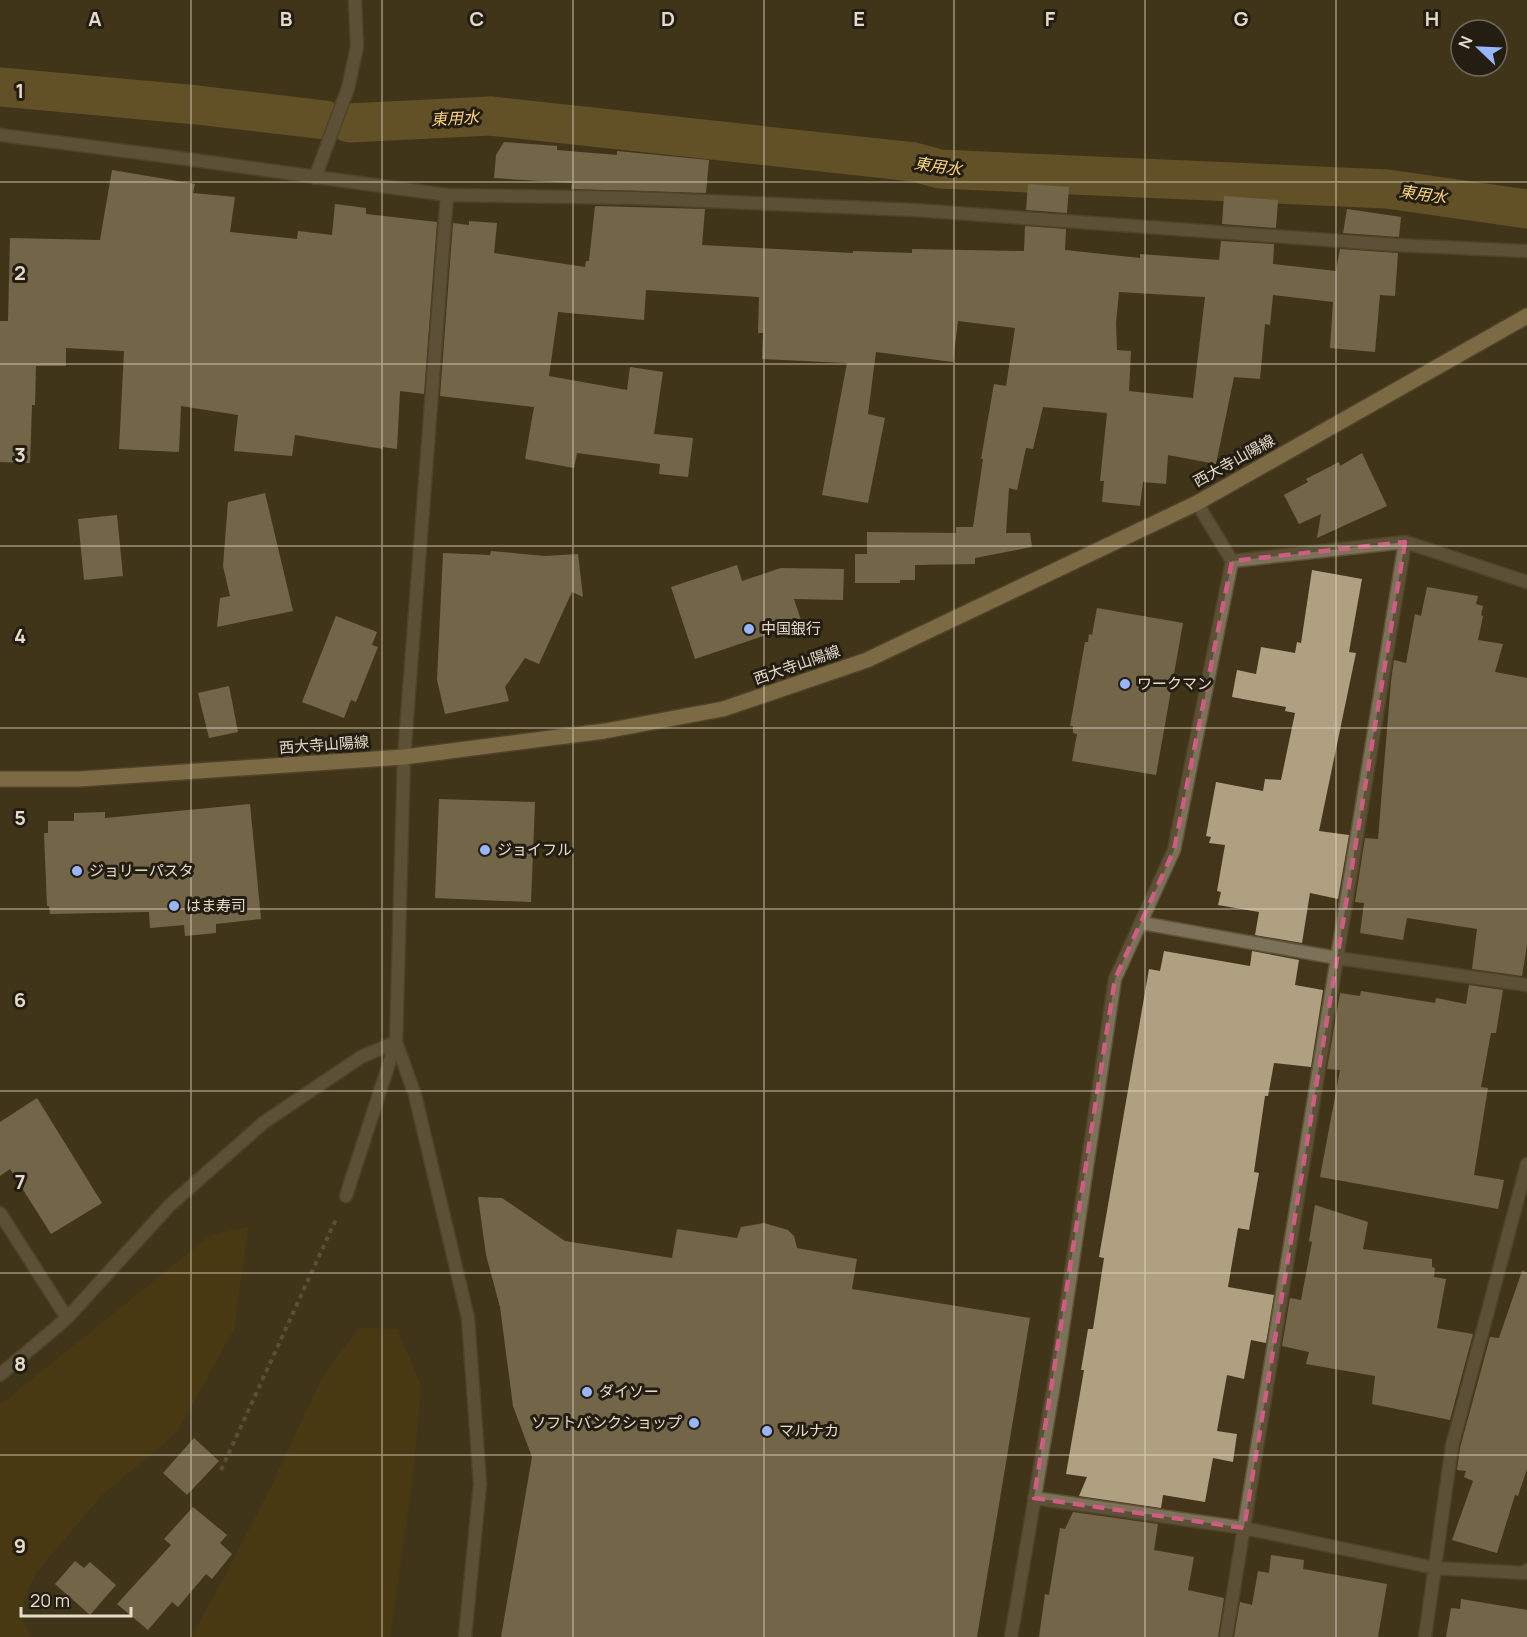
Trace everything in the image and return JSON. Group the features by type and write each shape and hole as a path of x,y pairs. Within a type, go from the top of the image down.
{"main road":[{"name":"西大寺山陽線","path":"0,779 80,779 404,757 605,731 723,709 867,660 1197,503 1527,316"}],"street":[{"path":"315,178 348,88 357,47 355,0"},
{"path":"0,135 447,195 634,198 914,210 1384,244 1527,251"},
{"path":"346,1196 396,1042 404,757 447,195"},
{"path":"1011,1637 1058,1360 1115,979 1174,850 1232,561 1197,503"},
{"path":"1232,561 1406,543 1527,582"},
{"path":"1226,1637 1406,543"},
{"path":"1142,923 1337,958 1527,985"},
{"path":"0,1375 67,1318 170,1204 263,1123 361,1057 396,1042"},
{"path":"396,1042 415,1095 468,1318 480,1484 465,1637"},
{"path":"1425,1637 1452,1446 1527,1164"},
{"path":"0,1213 67,1318"},
{"path":"1034,1498 1244,1528 1435,1568 1525,1573 1527,1570"}],"path":[{"path":"221,1470 346,1196"}],"highlighted area":[{"path":"1405,542 1244,1528 1034,1498 1115,979 1174,850 1232,561"}],"shaded area":[{"path":"248,1227 234,1329 177,1432 101,1496 35,1574 19,1613 31,1637 0,1637 0,1405 211,1235"},
{"path":"359,1328 397,1329 421,1386 412,1485 390,1637 191,1637 267,1495 322,1378"}],"building":[{"path":"504,142 557,146 557,150 617,155 617,151 709,160 706,193 571,189 572,183 494,178 496,155"},
{"path":"112,170 195,184 193,193 235,197 230,232 297,239 298,231 332,235 335,204 366,208 366,214 437,222 424,394 400,391 397,449 383,447 383,449 295,435 292,456 234,451 238,415 181,406 179,452 119,449 124,351 66,348 66,366 36,366 30,463 0,462 0,321 8,321 10,238 100,240"},
{"path":"1028,184 1069,187 1067,213 1026,210"},
{"path":"1224,196 1278,200 1276,228 1222,224"},
{"path":"595,206 705,209 702,245 853,253 853,251 912,253 912,249 1024,251 1025,226 1066,229 1065,250 1140,258 1140,254 1219,260 1221,241 1274,244 1273,264 1336,271 1340,249 1398,253 1395,296 1380,295 1375,352 1330,348 1333,302 1273,295 1270,325 1265,324 1260,379 1234,377 1216,464 1168,455 1166,484 1143,482 1140,506 1102,502 1104,481 1100,481 1107,413 1043,407 1033,449 1026,448 1017,490 1009,488 1006,533 1030,533 1032,547 975,558 975,564 915,565 915,580 900,580 900,583 855,583 855,554 867,554 867,532 956,533 956,527 973,527 983,459 981,459 994,384 1006,386 1015,328 958,321 953,362 876,352 868,414 885,418 868,503 822,495 847,363 762,359 763,333 758,333 759,297 646,290 644,320 558,312 549,376 627,390 630,367 663,372 654,434 693,438 688,477 659,474 660,464 577,453 574,468 525,459 534,407 440,396 453,223 469,225 469,221 497,223 494,253 585,267 586,261 589,261","holes":["1119,292 1205,297 1193,398 1129,391 1131,351 1117,350 1116,323"]},
{"path":"1347,209 1401,217 1399,237 1343,233"},
{"path":"1362,453 1387,506 1317,538 1321,514 1299,524 1284,495 1308,482 1306,479 1339,462 1340,466"},
{"path":"265,493 293,611 217,627 220,598 230,596 223,566 228,502"},
{"path":"117,515 123,576 84,580 78,519"},
{"path":"491,551 544,556 578,554 583,597 572,592 539,664 525,658 505,687 509,701 445,714 437,680 443,553 490,555"},
{"path":"737,565 742,581 781,568 844,569 843,600 794,599 802,623 695,659 671,587"},
{"path":"1312,570 1362,579 1349,652 1356,653 1319,831 1349,835 1338,899 1310,893 1302,943 1255,935 1259,912 1218,905 1221,892 1217,891 1225,845 1209,843 1211,837 1206,836 1216,782 1263,791 1265,779 1281,780 1295,713 1285,711 1286,707 1232,697 1237,670 1256,674 1261,647 1295,653 1297,642 1301,643"},
{"path":"1427,587 1478,596 1476,604 1483,606 1481,615 1483,616 1478,640 1503,644 1495,672 1527,678 1527,945 1522,976 1472,969 1477,929 1407,918 1403,940 1360,933 1364,903 1355,902 1365,838 1378,839 1394,660 1406,663 1415,614 1421,616"},
{"name":"ワークマン","path":"1097,608 1183,623 1156,775 1072,761 1077,734 1073,733 1073,726 1070,726 1085,642 1088,642 1089,634 1092,635"},
{"path":"336,616 377,632 372,645 378,647 356,702 351,700 344,718 302,702"},
{"path":"229,686 238,732 209,738 198,693"},
{"path":"439,799 535,802 531,902 435,898"},
{"path":"250,804 261,919 216,924 216,933 185,936 184,925 150,928 149,912 50,914 49,906 47,906 44,833 48,833 48,821 74,821 74,813 105,812 105,818"},
{"path":"1164,951 1250,966 1252,951 1299,960 1295,985 1323,990 1311,1067 1274,1063 1268,1096 1265,1096 1254,1172 1259,1173 1249,1230 1238,1228 1228,1287 1274,1295 1266,1343 1251,1340 1244,1379 1227,1375 1217,1431 1237,1434 1233,1462 1213,1458 1205,1502 1163,1495 1161,1508 1079,1496 1087,1477 1066,1474 1084,1370 1081,1370 1088,1329 1093,1329 1104,1258 1099,1257 1149,969 1160,971"},
{"path":"1469,985 1503,990 1496,1033 1491,1033 1481,1087 1488,1088 1474,1175 1504,1180 1498,1209 1320,1177 1340,1070 1327,1069 1340,993 1360,996 1361,991 1435,1003 1436,998 1466,1004"},
{"path":"37,1098 102,1203 51,1234 10,1169 0,1176 0,1122"},
{"name":"マルナカ","path":"478,1197 502,1198 565,1241 672,1258 677,1229 737,1238 741,1227 764,1223 788,1230 794,1236 797,1248 857,1259 852,1289 1030,1318 977,1637 501,1637 532,1457 513,1406 500,1307 486,1255"},
{"path":"1315,1205 1368,1222 1363,1249 1432,1259 1432,1267 1435,1268 1434,1277 1446,1279 1437,1328 1473,1334 1450,1420 1372,1404 1375,1376 1306,1364 1309,1352 1282,1346 1290,1298 1301,1300 1312,1242 1309,1241"},
{"path":"1522,1271 1527,1272 1527,1469 1518,1496 1515,1495 1497,1553 1452,1540 1473,1481 1464,1477 1466,1471 1457,1470 1460,1448 1490,1337 1499,1338"},
{"path":"194,1438 219,1461 187,1495 163,1473"},
{"path":"193,1507 227,1535 220,1543 232,1554 212,1579 206,1574 178,1607 172,1602 148,1630 117,1604 171,1545 164,1539"},
{"path":"1073,1512 1158,1524 1154,1550 1194,1557 1188,1590 1224,1598 1218,1637 1039,1637 1045,1594 1049,1595 1060,1528 1065,1529"},
{"path":"1271,1555 1304,1560 1303,1569 1387,1584 1378,1637 1234,1637 1240,1602 1252,1605 1258,1571 1269,1573"},
{"path":"75,1561 84,1568 90,1562 116,1585 90,1615 55,1584"},
{"path":"1461,1599 1527,1610 1527,1637 1446,1637 1451,1608 1460,1609"}],"waterway":[{"name":"東用水","path":"0,87 197,105 325,120"},
{"name":"東用水","path":"349,123 490,116 914,162 940,169 1387,189 1527,209"}],"place":[{"name":"中国銀行","path":"749,629"},
{"name":"ワークマン","path":"1125,684"},
{"name":"ジョイフル","path":"485,850"},
{"name":"ジョリーパスタ","path":"77,871"},
{"name":"はま寿司","path":"174,906"},
{"name":"ダイソー","path":"587,1392"},
{"name":"ソフトバンクショップ","path":"694,1423"},
{"name":"マルナカ","path":"767,1431"}]}
